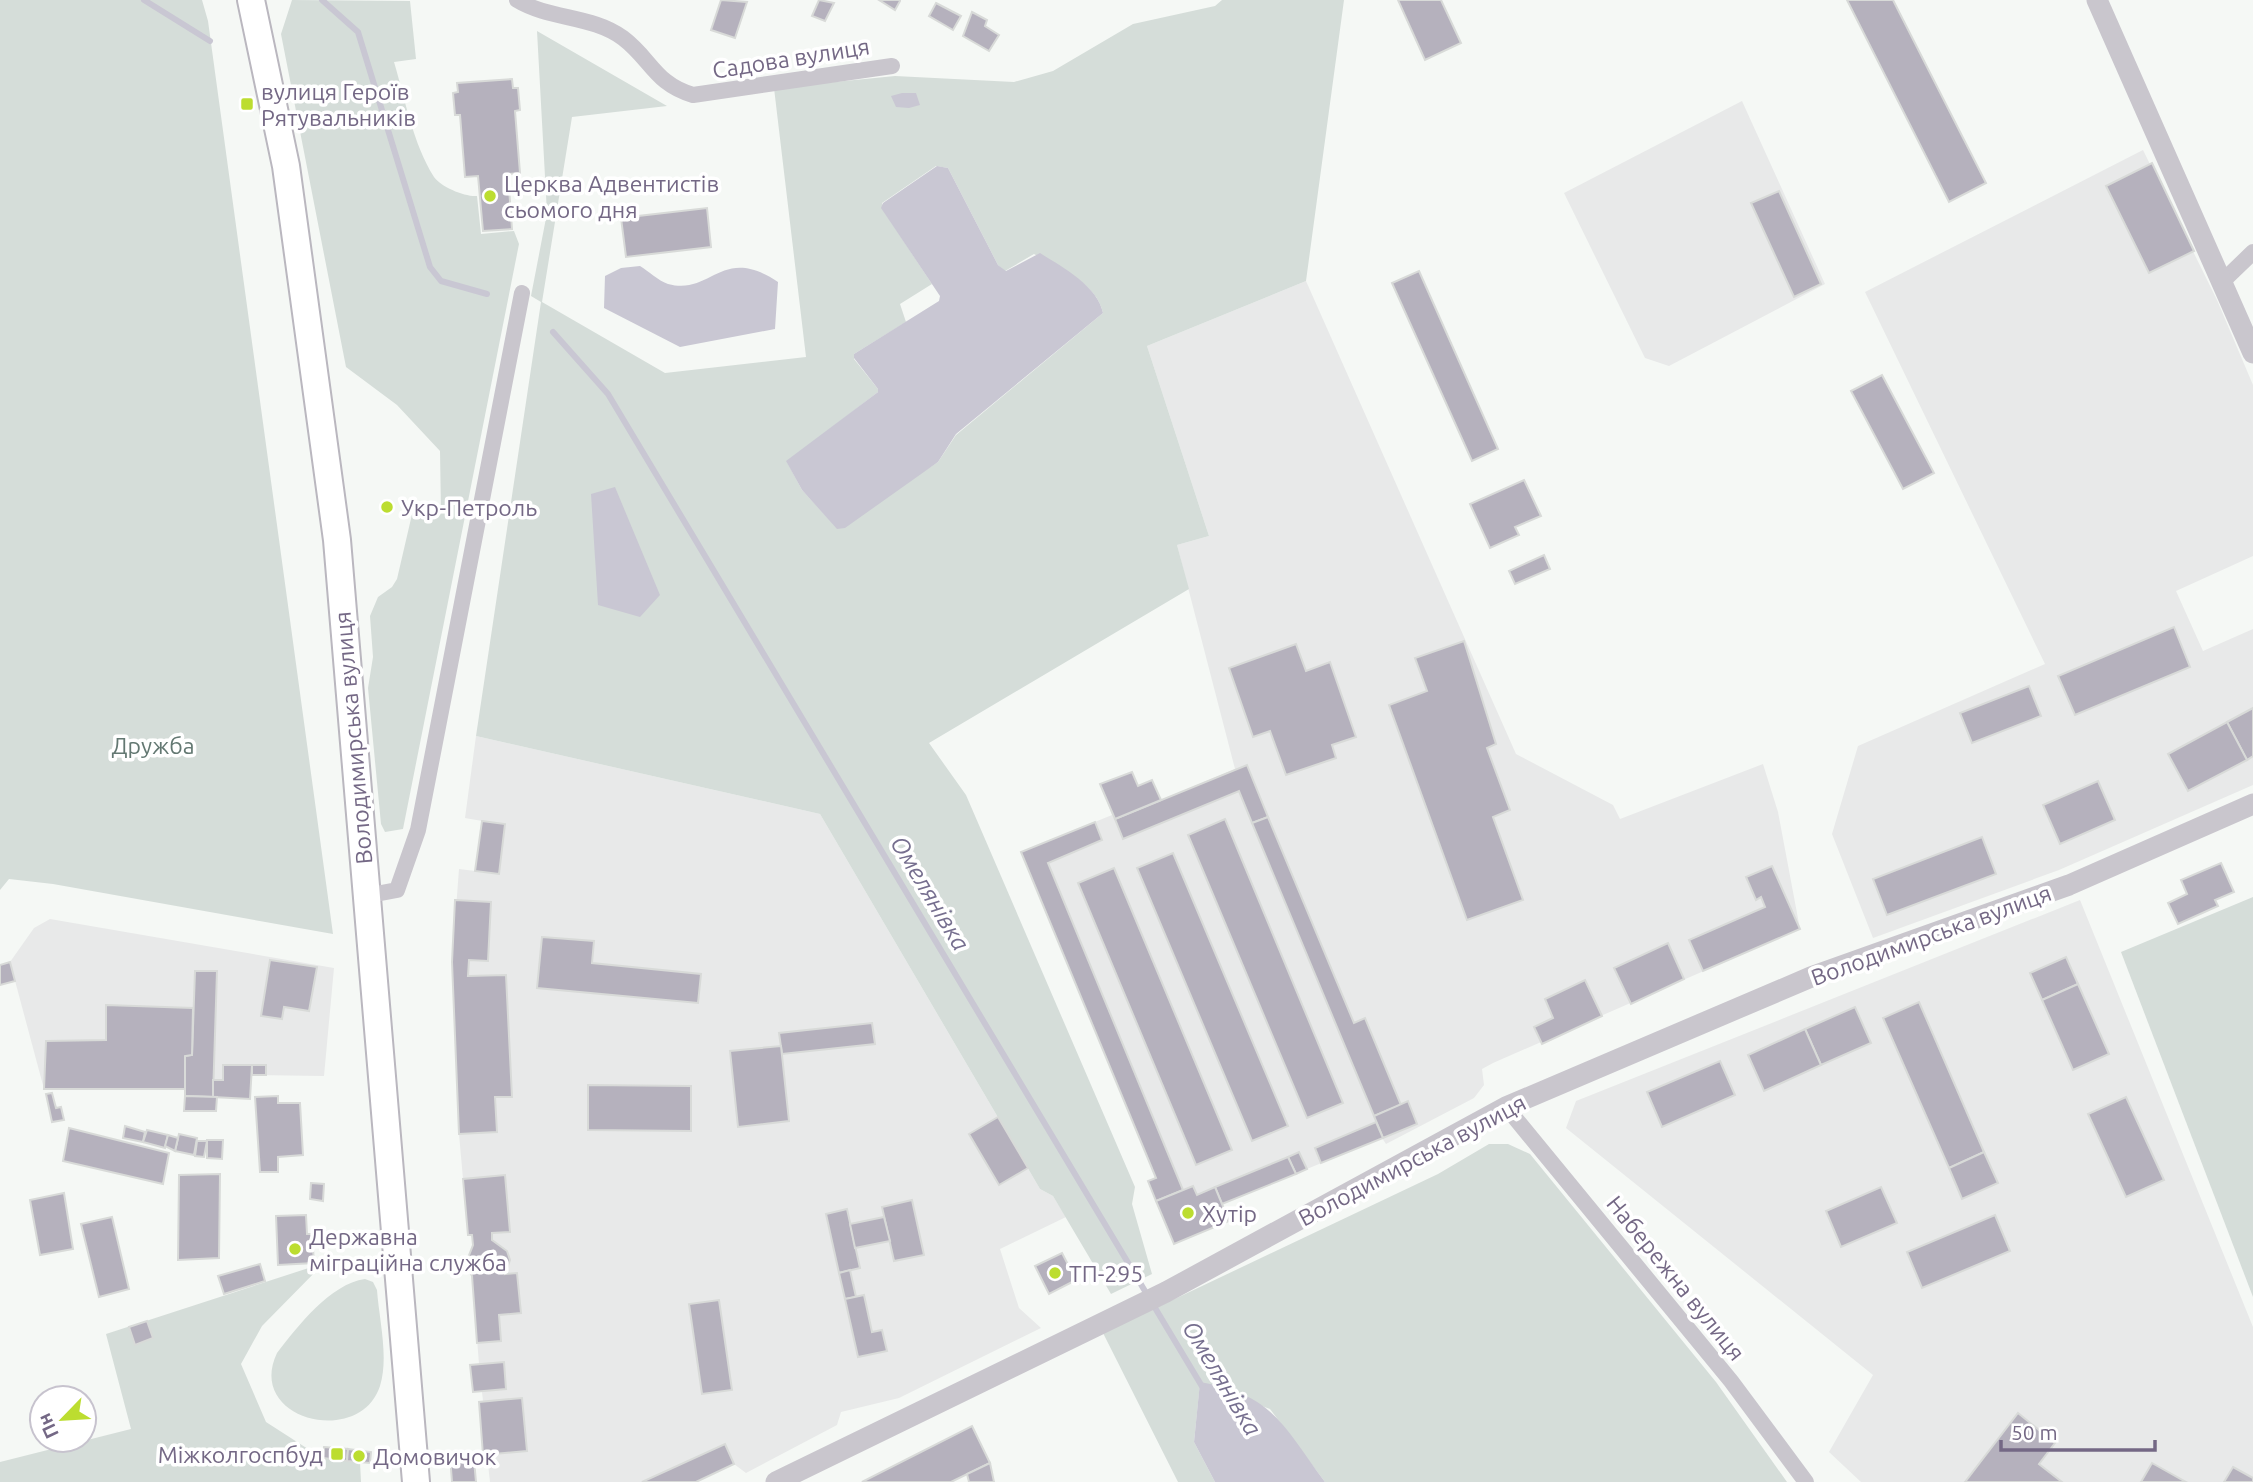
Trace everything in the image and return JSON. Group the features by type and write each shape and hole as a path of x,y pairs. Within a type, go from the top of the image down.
{"main road":[{"name":"Володимирська вулиця","path":"251,0 286,166 335,528 416,1482"}],"street":[{"name":"Садова вулиця","path":"517,0 553,16 592,23 623,38 663,82 693,95 891,66"},
{"path":"2097,0 2253,353"},
{"path":"2222,282 2253,252"},
{"path":"365,896 397,890 418,830 522,293"},
{"name":"Володимирська вулиця","path":"776,1482 1155,1297 1506,1107 1811,977 2069,885 2253,804"},
{"name":"Набережна вулиця","path":"1506,1107 1731,1381 1806,1482"}],"shaded area":[{"path":"916,93 920,105 896,107 891,96"},
{"path":"1742,101 1825,284 1669,366 1645,358 1564,193"},
{"path":"2143,150 2217,300 2253,385 2253,556 2176,591 2203,651 2253,629 2253,785 2059,870 1873,938 1832,834 1858,746 2045,664 1865,292"},
{"path":"937,166 948,168 998,265 1006,271 1040,253 1087,286 1100,303 1103,313 956,434 938,462 845,528 837,529 802,490 786,461 878,392 854,358 854,354 939,301 940,296 881,208 883,203"},
{"path":"640,266 665,283 683,286 730,269 743,268 759,272 778,282 775,329 680,347 604,308 605,276 621,268"},
{"path":"1306,281 1516,754 1613,805 1620,819 1763,764 1778,812 1800,929 1493,1063 1482,1069 1484,1085 1474,1098 1386,1144 1382,1138 1222,1204 1215,1187 1197,1195 1193,1186 1156,1201 1148,1181 1156,1177 1021,852 1112,815 1100,784 1132,772 1138,786 1152,780 1161,800 1235,769 1177,545 1209,536 1147,346"},
{"path":"615,487 660,595 640,617 598,605 591,494"},
{"path":"476,736 820,814 1040,1189 1053,1196 1066,1217 1000,1249 1019,1308 1041,1328 899,1398 841,1412 837,1425 746,1473 734,1464 696,1482 490,1482 487,1455 483,1455 479,1402 483,1401 482,1392 473,1392 470,1365 479,1364 472,1276 466,1263 473,1245 472,1235 468,1235 459,1134 452,962 459,869 475,871 482,821 465,818"},
{"path":"2080,900 2253,1327 2253,1482 1861,1482 1829,1452 1873,1375 1566,1128 1576,1101"},
{"path":"50,919 334,968 324,1076 252,1075 250,1099 185,1096 185,1089 44,1089 10,962 34,928"},
{"path":"1200,1382 1245,1395 1261,1405 1287,1429 1325,1482 1215,1482 1194,1442"}],"green space":[{"name":"Дружба","path":"0,0 202,0 208,21 333,934 53,884 9,879 0,890"},
{"path":"292,0 410,1 416,59 394,62 420,150 437,181 454,191 477,196 481,234 514,231 519,244 403,829 385,832 381,824 368,688 373,657 370,616 378,597 392,587 397,579 413,510 441,512 440,451 397,405 346,367 281,34"},
{"path":"1222,0 1344,0 1306,281 1147,346 1209,536 1177,545 1189,589 929,743 966,795 1135,1187 1132,1204 1152,1274 1111,1294 1053,1196 1040,1189 820,814 476,736 541,302 531,296 547,213 537,31 667,106 572,117 542,302 665,373 806,357 774,88 895,76 1014,82 1053,71 1133,24 1215,6","holes":["936,166 948,168 998,265 1005,271 1034,254 1065,270 1085,285 1099,302 1103,313 956,435 938,462 837,528 802,490 787,462 878,392 854,359 854,354 906,322 900,304 932,284 885,213 882,203"]},
{"path":"2253,897 2253,1297 2121,952"},
{"path":"1489,1144 1508,1144 1530,1154 1716,1382 1787,1482 1325,1482 1270,1409 1200,1383 1194,1442 1215,1482 1178,1482 1103,1333 1438,1174"},
{"path":"324,1263 262,1326 241,1364 266,1422 322,1458 360,1462 361,1482 0,1482 0,1462 32,1454 98,1454 98,1437 131,1429 106,1334"},
{"path":"365,1279 373,1282 377,1290 384,1351 380,1386 369,1405 351,1416 330,1420 309,1418 290,1409 277,1395 271,1376 277,1353 327,1297"}],"building":[{"path":"721,0 747,2 735,38 711,30"},
{"path":"819,0 834,3 825,21 812,16"},
{"path":"879,0 900,0 900,1 895,10"},
{"path":"1398,0 1441,0 1461,43 1425,60"},
{"path":"1847,0 1893,0 1986,183 1949,202"},
{"path":"936,3 961,16 953,30 929,16"},
{"path":"972,12 987,20 985,26 999,35 989,51 963,36"},
{"path":"512,79 513,88 518,88 520,110 515,111 520,173 508,174 512,229 483,231 478,176 465,177 460,115 455,115 453,93 458,92 457,83"},
{"path":"2152,163 2194,251 2149,273 2106,186"},
{"path":"1779,191 1821,284 1794,297 1751,203"},
{"path":"707,208 711,247 626,257 621,218"},
{"path":"1419,271 1498,449 1472,461 1392,283"},
{"path":"1882,375 1934,473 1903,489 1851,391"},
{"path":"1524,480 1541,516 1515,527 1519,535 1490,548 1470,504"},
{"path":"1544,555 1550,569 1515,584 1509,571"},
{"path":"2174,627 2190,667 2075,715 2058,676"},
{"path":"1464,641 1496,744 1487,748 1510,810 1493,817 1523,900 1467,920 1389,705 1427,691 1415,658"},
{"path":"1296,644 1306,671 1330,662 1356,737 1332,745 1336,758 1286,775 1270,731 1253,737 1229,668"},
{"path":"2029,686 2041,716 1972,743 1960,713"},
{"path":"2253,708 2253,756 2247,760 2227,722"},
{"path":"2227,722 2247,760 2188,791 2168,754"},
{"path":"1247,765 1268,817 1252,823 1239,791 1123,839 1115,819"},
{"path":"1132,772 1138,786 1152,780 1161,800 1115,819 1100,784"},
{"path":"2098,781 2115,820 2060,844 2043,805"},
{"path":"1268,817 1354,1023 1365,1018 1401,1105 1374,1116 1252,823"},
{"path":"1225,819 1343,1103 1307,1118 1188,835"},
{"path":"482,821 505,824 499,874 475,871"},
{"path":"1095,822 1102,840 1048,863 1183,1190 1156,1201 1148,1181 1156,1178 1021,852"},
{"path":"1982,837 1996,874 1887,915 1873,879"},
{"path":"1173,853 1288,1126 1252,1141 1137,868"},
{"path":"2221,863 2234,892 2215,900 2218,906 2178,924 2168,903 2187,894 2181,880"},
{"path":"1772,866 1800,929 1703,971 1689,940 1765,907 1761,897 1756,900 1746,877"},
{"path":"1114,868 1232,1150 1196,1165 1078,883"},
{"path":"455,900 491,902 488,961 469,960 468,976 506,975 512,1097 495,1097 497,1132 459,1134 452,962"},
{"path":"542,937 594,941 592,963 701,974 698,1003 537,988"},
{"path":"1668,943 1684,979 1631,1004 1614,968"},
{"path":"2066,957 2078,984 2042,1000 2030,973"},
{"path":"270,960 317,967 309,1011 284,1007 282,1019 261,1016"},
{"path":"10,962 15,981 0,985 0,965"},
{"path":"195,971 217,971 213,1097 185,1096 185,1056 192,1055"},
{"path":"1585,980 1602,1016 1542,1044 1534,1027 1553,1018 1545,999"},
{"path":"2078,984 2109,1054 2073,1070 2042,1000"},
{"path":"1919,1002 1984,1152 1949,1168 1883,1018"},
{"path":"106,1005 193,1008 192,1055 185,1056 185,1089 44,1089 46,1041 106,1040"},
{"path":"1855,1007 1871,1043 1821,1065 1805,1029"},
{"path":"872,1023 875,1044 782,1054 779,1033"},
{"path":"1805,1029 1821,1065 1764,1091 1748,1055"},
{"path":"781,1046 789,1121 738,1127 730,1051"},
{"path":"1720,1061 1735,1095 1662,1127 1647,1092"},
{"path":"223,1065 252,1065 250,1099 213,1097 213,1080 223,1080"},
{"path":"252,1065 266,1065 266,1075 252,1075"},
{"path":"588,1085 691,1086 691,1131 588,1130"},
{"path":"52,1093 56,1108 61,1107 64,1120 52,1122 46,1094"},
{"path":"185,1096 217,1097 216,1111 184,1111"},
{"path":"278,1096 278,1103 300,1103 303,1155 278,1157 278,1172 260,1172 255,1097"},
{"path":"2126,1097 2164,1180 2126,1197 2088,1114"},
{"path":"1408,1101 1417,1124 1383,1138 1374,1116"},
{"path":"998,1117 1028,1168 999,1185 969,1134"},
{"path":"1376,1122 1383,1138 1321,1163 1315,1148"},
{"path":"125,1126 145,1132 143,1142 123,1138"},
{"path":"69,1128 169,1153 163,1184 63,1161"},
{"path":"147,1130 168,1135 165,1148 143,1142"},
{"path":"179,1134 197,1138 194,1155 175,1151"},
{"path":"168,1135 178,1138 175,1151 165,1146"},
{"path":"207,1140 223,1140 222,1159 207,1158"},
{"path":"197,1141 207,1141 204,1157 195,1156"},
{"path":"1299,1152 1307,1169 1296,1174 1288,1157"},
{"path":"1984,1152 1998,1183 1962,1199 1949,1168"},
{"path":"1288,1157 1296,1174 1222,1204 1215,1187"},
{"path":"220,1174 219,1258 178,1260 179,1175"},
{"path":"505,1175 510,1232 492,1233 492,1240 507,1251 510,1260 505,1274 517,1273 521,1313 499,1315 501,1341 477,1343 472,1276 466,1263 473,1245 472,1235 468,1235 463,1179"},
{"path":"311,1183 324,1184 323,1201 310,1199"},
{"path":"1193,1186 1197,1195 1215,1187 1229,1221 1174,1244 1156,1201"},
{"path":"1881,1187 1897,1223 1841,1247 1826,1211"},
{"path":"64,1193 73,1249 40,1255 30,1200"},
{"path":"912,1200 924,1255 894,1261 882,1207"},
{"path":"847,1209 860,1268 839,1273 826,1214"},
{"name":"Державна міграційна служба","path":"306,1215 307,1234 312,1234 314,1263 278,1265 276,1216"},
{"path":"1995,1215 2010,1251 1922,1288 1907,1252"},
{"path":"112,1217 129,1289 99,1297 81,1224"},
{"path":"884,1217 890,1241 855,1248 850,1224"},
{"name":"ТП-295","path":"1062,1253 1076,1280 1049,1294 1035,1266"},
{"path":"260,1264 265,1281 224,1294 218,1276"},
{"path":"850,1270 856,1297 845,1299 839,1273"},
{"path":"864,1295 872,1332 882,1330 887,1351 858,1357 845,1299"},
{"path":"719,1300 732,1390 702,1394 689,1304"},
{"path":"147,1321 153,1338 135,1345 129,1327"},
{"path":"504,1362 506,1389 473,1392 470,1365"},
{"path":"522,1398 527,1451 483,1455 479,1402"},
{"path":"2018,1413 2055,1443 2039,1464 2062,1482 1965,1482"},
{"path":"972,1426 990,1463 951,1482 862,1482"},
{"path":"725,1444 734,1464 696,1482 642,1482"},
{"path":"324,1447 348,1449 347,1461 323,1458"},
{"name":"Домовичок","path":"348,1449 371,1452 370,1463 347,1461"},
{"path":"468,1455 469,1461 474,1460 476,1482 452,1482 450,1456"},
{"path":"990,1463 994,1482 969,1482 967,1474"},
{"path":"2152,1463 2186,1482 2141,1482"},
{"path":"2233,1467 2253,1478 2253,1482 2224,1482"}],"waterway":[{"name":"Омелянівка","path":"144,0 210,41"},
{"name":"Омелянівка","path":"322,0 358,32 430,267 441,281 487,294"},
{"name":"Омелянівка","path":"553,332 608,394 1203,1388"}],"place":[{"name":"вулиця Героїв Рятувальників","path":"247,104"},
{"name":"Церква Адвентистів сьомого дня","path":"490,196"},
{"name":"Укр-Петроль","path":"387,507"},
{"name":"Хутір","path":"1188,1213"},
{"name":"Державна міграційна служба","path":"295,1249"},
{"name":"ТП-295","path":"1055,1273"},
{"name":"Міжколгоспбуд","path":"337,1454"},
{"name":"Домовичок","path":"359,1456"}]}
